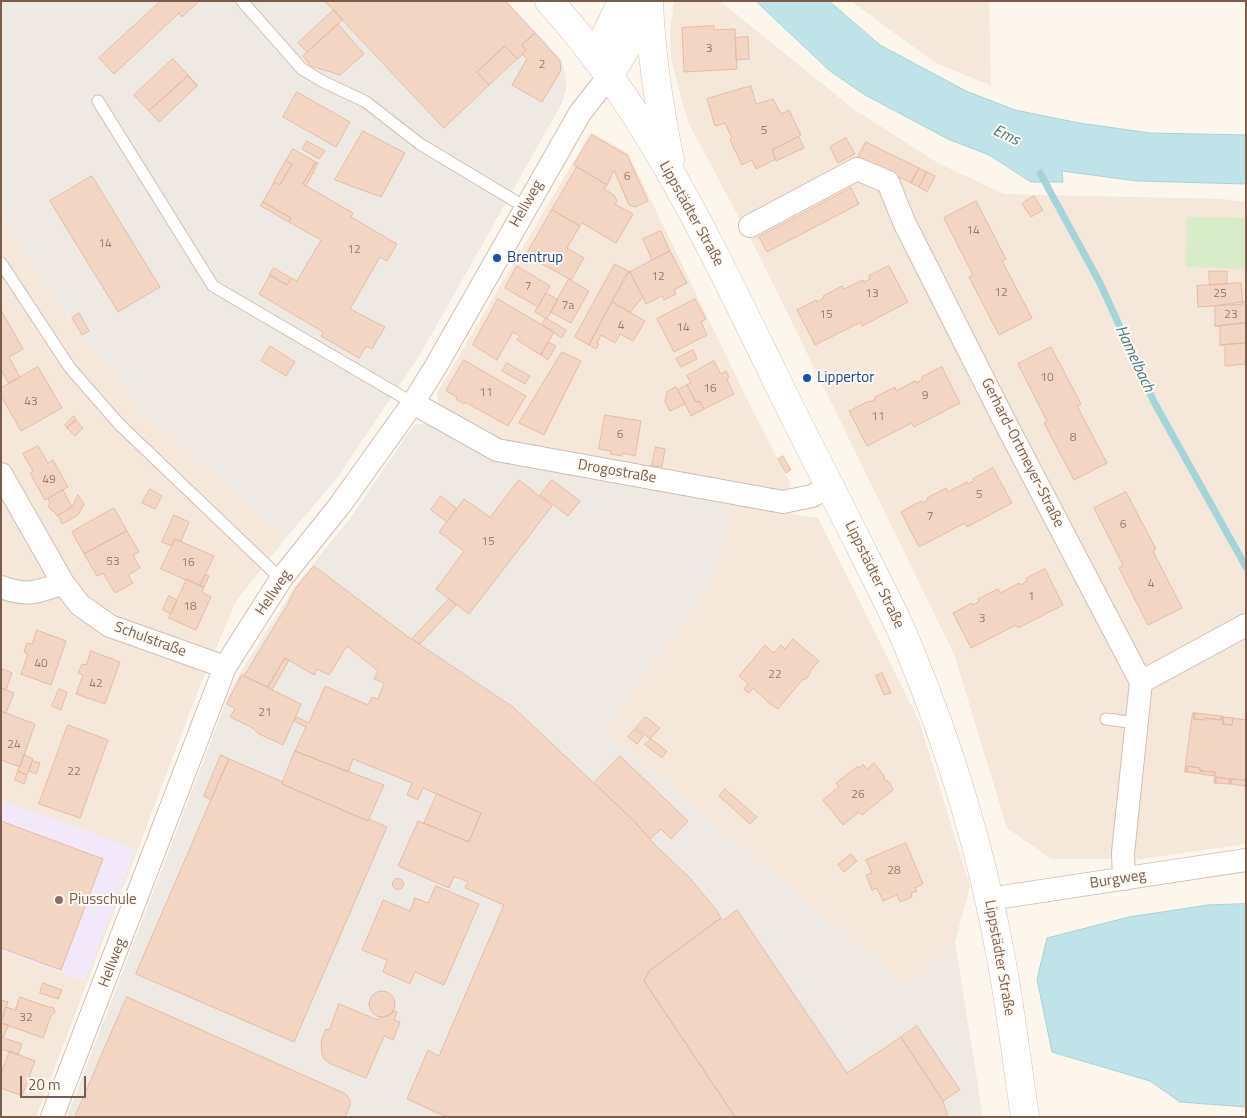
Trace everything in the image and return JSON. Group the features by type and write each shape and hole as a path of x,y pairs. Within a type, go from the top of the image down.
{"street":[{"name":"Lippstädter Straße","path":"549,1 602,67 629,106 712,248 885,596 910,651 946,746 967,810 989,899 1002,960 1025,1117"},
{"path":"602,67 622,1"},
{"path":"602,67 627,46 648,1"},
{"path":"648,1 657,99 674,181"},
{"name":"Hellweg","path":"52,1117 225,667 281,579 340,505 413,403 580,113 602,67"},
{"name":"Gerhard-Ortmeyer-Straße","path":"750,226 857,169 888,182 904,222 1141,682"},
{"name":"Drogostraße","path":"413,403 497,450 783,502 812,496 830,486"},
{"name":"Schulstraße","path":"1,474 63,583 80,605 110,626 225,667"},
{"path":"1,587 36,593 63,583"},
{"path":"1124,879 1123,854 1141,682 1246,625"},
{"name":"Burgweg","path":"989,899 1246,860"}],"lane":[{"path":"242,1 302,69 366,102 420,144 525,207"},
{"path":"98,101 213,286 413,403"},
{"path":"1,263 70,368 119,424 281,579"},
{"path":"1106,719 1136,722"}],"shaded area":[{"path":"1,1 507,1 562,60 566,78 566,89 562,103 420,355 334,482 286,538 148,416 79,332 31,263 1,212"},
{"path":"674,1 720,1 852,108 938,163 1004,194 1223,199 1246,202 1246,844 1142,859 1051,859 1007,828 954,654 761,259 688,122 671,60 670,30"},
{"path":"851,1 989,1 991,86 934,62"},
{"path":"591,132 628,153 748,401 791,485 785,496 500,442 439,406 437,393"},
{"path":"1,212 31,263 79,332 148,416 286,538 236,601 196,696 36,1117 1,1117"},
{"path":"431,422 627,484 730,504 716,575 605,731 909,988 955,942 983,1117 67,1117 232,686 294,588 351,517 414,425"},
{"path":"730,504 818,518 920,723 970,887 955,942 909,988 605,731 716,575"},
{"name":"Piusschule","path":"1,800 136,849 85,981 1,951"}],"green space":[{"path":"1187,217 1246,218 1246,269 1186,267"}],"water":[{"name":"Ems","path":"756,1 829,1 880,45 966,91 1015,110 1079,123 1150,133 1246,135 1246,184 1137,181 1062,171 1063,182 1031,182 989,155 948,139 865,95 830,71"},
{"path":"1246,904 1246,1107 1180,1102 1150,1081 1052,1052 1037,979 1047,938 1129,917 1208,905"}],"building":[{"path":"161,1 199,1 182,17 179,13 114,74 99,58"},
{"path":"325,1 505,1 535,33 522,45 526,50 518,59 505,46 477,72 489,85 444,128"},
{"path":"334,10 343,20 307,52 298,43"},
{"path":"338,24 364,54 340,75 311,66 303,56"},
{"path":"714,26 714,30 735,29 737,69 684,72 682,28"},
{"path":"535,33 560,61 561,70 542,102 512,85 527,59 522,54 526,50 522,45"},
{"path":"748,37 749,59 736,60 735,38"},
{"path":"505,46 517,59 489,85 477,72"},
{"path":"173,59 198,86 188,76 149,111 134,95"},
{"path":"188,76 197,86 159,122 149,111"},
{"path":"751,86 756,104 773,99 781,114 789,110 801,135 772,150 776,159 756,169 752,160 742,165 730,140 732,138 725,123 715,126 707,99"},
{"path":"297,92 350,122 336,147 283,117"},
{"path":"363,131 405,153 381,197 335,180"},
{"path":"592,135 627,155 648,201 635,207 629,205 614,170 607,185 574,165"},
{"path":"799,137 804,148 776,161 772,150"},
{"path":"846,138 855,154 838,163 830,147"},
{"path":"307,141 325,151 319,159 302,149"},
{"path":"866,142 919,168 911,183 858,157"},
{"path":"293,149 316,162 303,184 353,213 351,217 397,244 387,261 380,257 350,309 385,327 372,349 366,346 359,358 321,336 323,332 259,294 270,275 287,285 291,278 297,281 321,240 289,222 291,218 263,202 274,182 280,185 292,164 286,161"},
{"path":"286,161 292,164 280,185 274,182"},
{"path":"316,162 318,163 306,186 303,184"},
{"path":"577,167 607,185 604,189 614,195 617,201 615,204 633,214 616,243 582,223 580,226 552,210"},
{"path":"919,168 927,172 919,187 911,183"},
{"path":"927,172 935,176 927,192 919,187"},
{"path":"92,176 160,287 118,312 50,201"},
{"path":"851,188 859,204 767,252 759,237"},
{"path":"1034,196 1043,210 1031,217 1022,204"},
{"path":"976,201 1006,259 1002,261 1032,318 999,335 969,277 973,275 944,218"},
{"path":"263,202 291,218 289,222 261,206"},
{"path":"552,210 580,226 567,248 584,258 571,280 526,255"},
{"path":"661,231 670,251 652,260 643,239"},
{"path":"670,251 687,283 674,290 676,294 664,300 662,296 646,304 630,272"},
{"path":"615,264 630,272 627,273 589,345 575,337"},
{"path":"517,266 550,286 538,307 505,288"},
{"path":"889,266 908,302 862,326 861,322 815,345 797,310 816,300 817,302 824,298 823,296 842,286 844,289 863,280 864,282 870,279 869,276"},
{"path":"274,268 291,278 287,285 270,275"},
{"path":"1209,271 1227,271 1227,284 1210,285"},
{"path":"630,272 643,297 630,312 612,302"},
{"path":"569,279 589,291 571,323 551,312"},
{"path":"1241,283 1243,304 1198,307 1197,286"},
{"path":"546,293 558,300 547,319 535,312"},
{"path":"498,299 554,332 541,355 517,340 520,336 513,332 497,360 473,345"},
{"path":"695,299 706,319 701,322 707,335 674,352 657,319"},
{"path":"612,302 645,321 633,341 620,334 615,343 601,335 596,349 589,345"},
{"path":"1246,302 1246,323 1215,326 1215,306"},
{"path":"1,310 23,349 9,357 20,377 9,384 1,370"},
{"path":"79,313 89,331 82,335 72,318"},
{"path":"546,318 566,330 562,338 542,325"},
{"path":"1246,323 1246,343 1220,345 1220,326 1215,326"},
{"path":"548,342 556,346 548,360 541,355"},
{"path":"1246,343 1246,364 1225,366 1225,346 1220,345"},
{"path":"270,346 295,362 286,376 261,361"},
{"path":"1051,347 1081,404 1077,406 1107,463 1074,480 1044,423 1047,421 1018,364"},
{"path":"693,350 697,359 681,367 676,359"},
{"path":"562,352 581,361 544,435 519,423"},
{"path":"464,360 526,396 508,426 465,402 464,404 456,399 457,397 446,391"},
{"path":"714,361 721,374 726,371 729,377 727,379 734,394 704,409 699,401 696,402 687,385 691,383 687,376"},
{"path":"507,363 530,376 525,384 502,371"},
{"path":"38,367 62,408 21,431 1,396 1,388"},
{"path":"942,367 960,403 914,427 912,423 867,446 849,411 876,399 875,397 895,387 896,391 915,381 916,383 923,379 922,377"},
{"path":"687,385 696,402 699,401 704,409 691,416 678,390"},
{"path":"676,387 685,404 670,411 665,402 667,392"},
{"path":"605,415 641,421 635,456 622,453 622,456 610,454 611,451 599,449"},
{"path":"74,416 76,420 67,428 65,425"},
{"path":"76,420 83,428 75,436 67,428"},
{"path":"38,446 48,463 53,460 68,487 45,500 30,473 33,471 23,454"},
{"path":"656,447 665,449 662,467 652,466"},
{"path":"783,456 791,470 786,473 778,459"},
{"path":"993,468 1012,503 967,527 965,523 919,547 901,512 921,501 922,503 928,500 927,498 946,488 948,492 967,482 968,484 974,481 973,479"},
{"path":"519,480 552,506 469,614 436,589 464,551 439,532 464,499 490,517"},
{"path":"552,480 580,501 568,516 540,495"},
{"path":"150,489 162,496 155,509 142,503"},
{"path":"63,490 72,507 57,516 48,506 50,503 48,499"},
{"path":"1126,492 1156,549 1153,551 1182,608 1148,625 1119,568 1123,565 1094,508"},
{"path":"78,495 84,504 78,515 62,524 58,515 72,507"},
{"path":"441,496 457,509 447,522 431,510"},
{"path":"114,508 127,531 84,554 72,532"},
{"path":"174,515 189,522 181,541 175,539 172,546 162,542"},
{"path":"127,531 139,552 133,555 140,568 128,575 133,583 115,593 103,573 97,576 84,554"},
{"path":"175,539 214,556 200,586 161,569"},
{"path":"314,566 407,636 513,707 633,820 655,845 689,877 717,911 721,918 649,971 644,981 735,1117 447,1117 407,1099 428,1050 439,1056 504,905 465,888 468,882 454,876 449,888 398,866 418,821 469,842 481,813 423,788 418,800 407,795 412,783 353,759 348,772 295,751 306,727 294,721 296,717 309,723 325,686 368,705 372,697 378,699 384,683 374,679 378,671 347,646 329,675 317,669 314,675 285,658 268,687 244,676 288,604 295,589"},
{"path":"1045,569 1063,605 1018,628 1016,625 971,648 953,613 972,603 973,605 979,601 978,599 998,589 1000,593 1019,583 1020,585 1027,581 1026,579"},
{"path":"205,575 209,576 204,587 200,586"},
{"path":"187,579 204,587 202,592 211,597 196,630 169,618"},
{"path":"169,596 177,600 171,614 163,610"},
{"path":"449,599 456,605 420,644 412,639"},
{"path":"37,630 66,641 51,685 21,674 28,654 24,652 27,643 32,644"},
{"path":"793,639 819,661 806,679 803,679 778,709 753,688 749,693 744,689 748,684 739,676 765,645 774,653 781,645 785,649"},
{"path":"91,651 120,662 105,704 76,694 83,675 78,673 82,664 86,665"},
{"path":"285,658 289,660 272,690 268,687"},
{"path":"3,669 12,673 6,690 1,688"},
{"path":"882,673 891,693 884,695 876,676"},
{"path":"242,675 301,704 283,745 230,717 235,709 227,704"},
{"path":"1,688 14,693 6,713 1,711"},
{"path":"59,689 67,692 61,710 52,706"},
{"path":"1,711 35,724 20,767 1,760"},
{"path":"1193,713 1195,713 1194,719 1221,720 1222,716 1224,717 1223,724 1232,725 1233,718 1246,720 1246,780 1231,779 1231,784 1229,784 1230,779 1216,777 1216,783 1214,783 1215,772 1200,771 1200,768 1188,766 1187,772 1185,772"},
{"path":"1195,713 1222,716 1221,720 1194,719"},
{"path":"646,717 660,728 650,739 636,728"},
{"path":"1223,717 1233,718 1232,725 1223,724"},
{"path":"68,725 108,740 80,818 39,804"},
{"path":"635,729 643,736 637,744 628,737"},
{"path":"651,739 667,751 662,758 645,745"},
{"path":"295,751 384,785 368,821 282,784"},
{"path":"24,755 33,759 27,775 18,771"},
{"path":"221,755 229,759 211,800 204,796"},
{"path":"620,756 688,821 671,839 661,829 650,839 594,783"},
{"path":"229,759 283,782 282,784 368,821 369,819 387,827 294,1042 136,974"},
{"path":"33,761 40,763 36,774 29,771"},
{"path":"874,763 885,777 883,778 890,783 893,790 862,815 859,812 843,825 823,800 839,787 836,783 858,766 859,768 863,764 867,769"},
{"path":"1188,766 1200,768 1200,771 1215,772 1215,776 1187,772"},
{"path":"18,771 27,775 24,784 15,780"},
{"path":"1216,777 1230,779 1229,784 1216,783"},
{"path":"1231,779 1246,780 1245,786 1231,784"},
{"path":"725,789 757,817 750,824 719,796"},
{"path":"437,794 481,813 469,842 424,823"},
{"name":"Piusschule","path":"1,821 103,859 61,970 1,948"},
{"path":"906,843 923,884 915,888 917,891 911,893 912,897 900,902 897,895 883,901 877,888 872,890 866,875 872,873 866,860"},
{"path":"851,854 857,861 844,872 838,865"},
{"path":"398,878 404,884 398,890 392,884"},
{"path":"436,886 479,904 444,985 415,972 410,984 383,972 387,960 362,950 383,900 410,911 415,898 428,903"},
{"path":"737,910 847,1073 901,1037 943,1101 948,1117 735,1117 644,981 649,971 721,918 723,920"},
{"path":"43,983 62,990 58,999 40,993"},
{"path":"382,991 392,994 395,1004 392,1014 382,1017 372,1014 369,1004 372,994"},
{"path":"20,997 53,1007 55,1012 51,1016 43,1038 1,1023 6,1007 15,1010"},
{"path":"127,997 346,1094 350,1100 350,1105 345,1117 75,1117"},
{"path":"1,1000 8,1002 1,1020"},
{"path":"339,1004 378,1020 390,1015 394,1011 397,1012 394,1020 400,1022 393,1040 384,1036 366,1078 331,1064 325,1060 322,1054 321,1042 326,1029 329,1030"},
{"path":"1,1023 9,1025 3,1037 1,1036"},
{"path":"917,1026 960,1090 943,1101 901,1037"},
{"path":"1,1037 22,1044 18,1055 1,1049"},
{"path":"10,1051 35,1061 22,1096 1,1088 1,1074"}],"waterway":[{"name":"Hamelbach","path":"1040,173 1100,283 1154,402 1246,567"}],"place":[{"name":"Brentrup","path":"497,258"},
{"name":"Lippertor","path":"807,378"},
{"name":"Piusschule","path":"59,900"}]}
